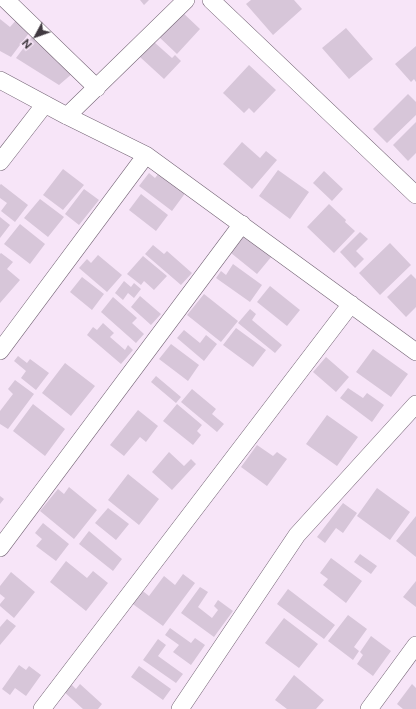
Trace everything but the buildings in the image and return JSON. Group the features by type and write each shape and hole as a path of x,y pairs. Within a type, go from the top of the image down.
{"street":[{"path":"6,0 97,88"},
{"path":"67,116 186,0"},
{"path":"211,0 416,195"},
{"path":"0,80 67,116 146,155 416,352"},
{"path":"0,162 45,104"},
{"path":"0,351 146,155"},
{"path":"0,548 242,224"},
{"path":"42,709 351,304"},
{"path":"180,709 297,535 416,404"},
{"path":"369,709 416,645"}]}
